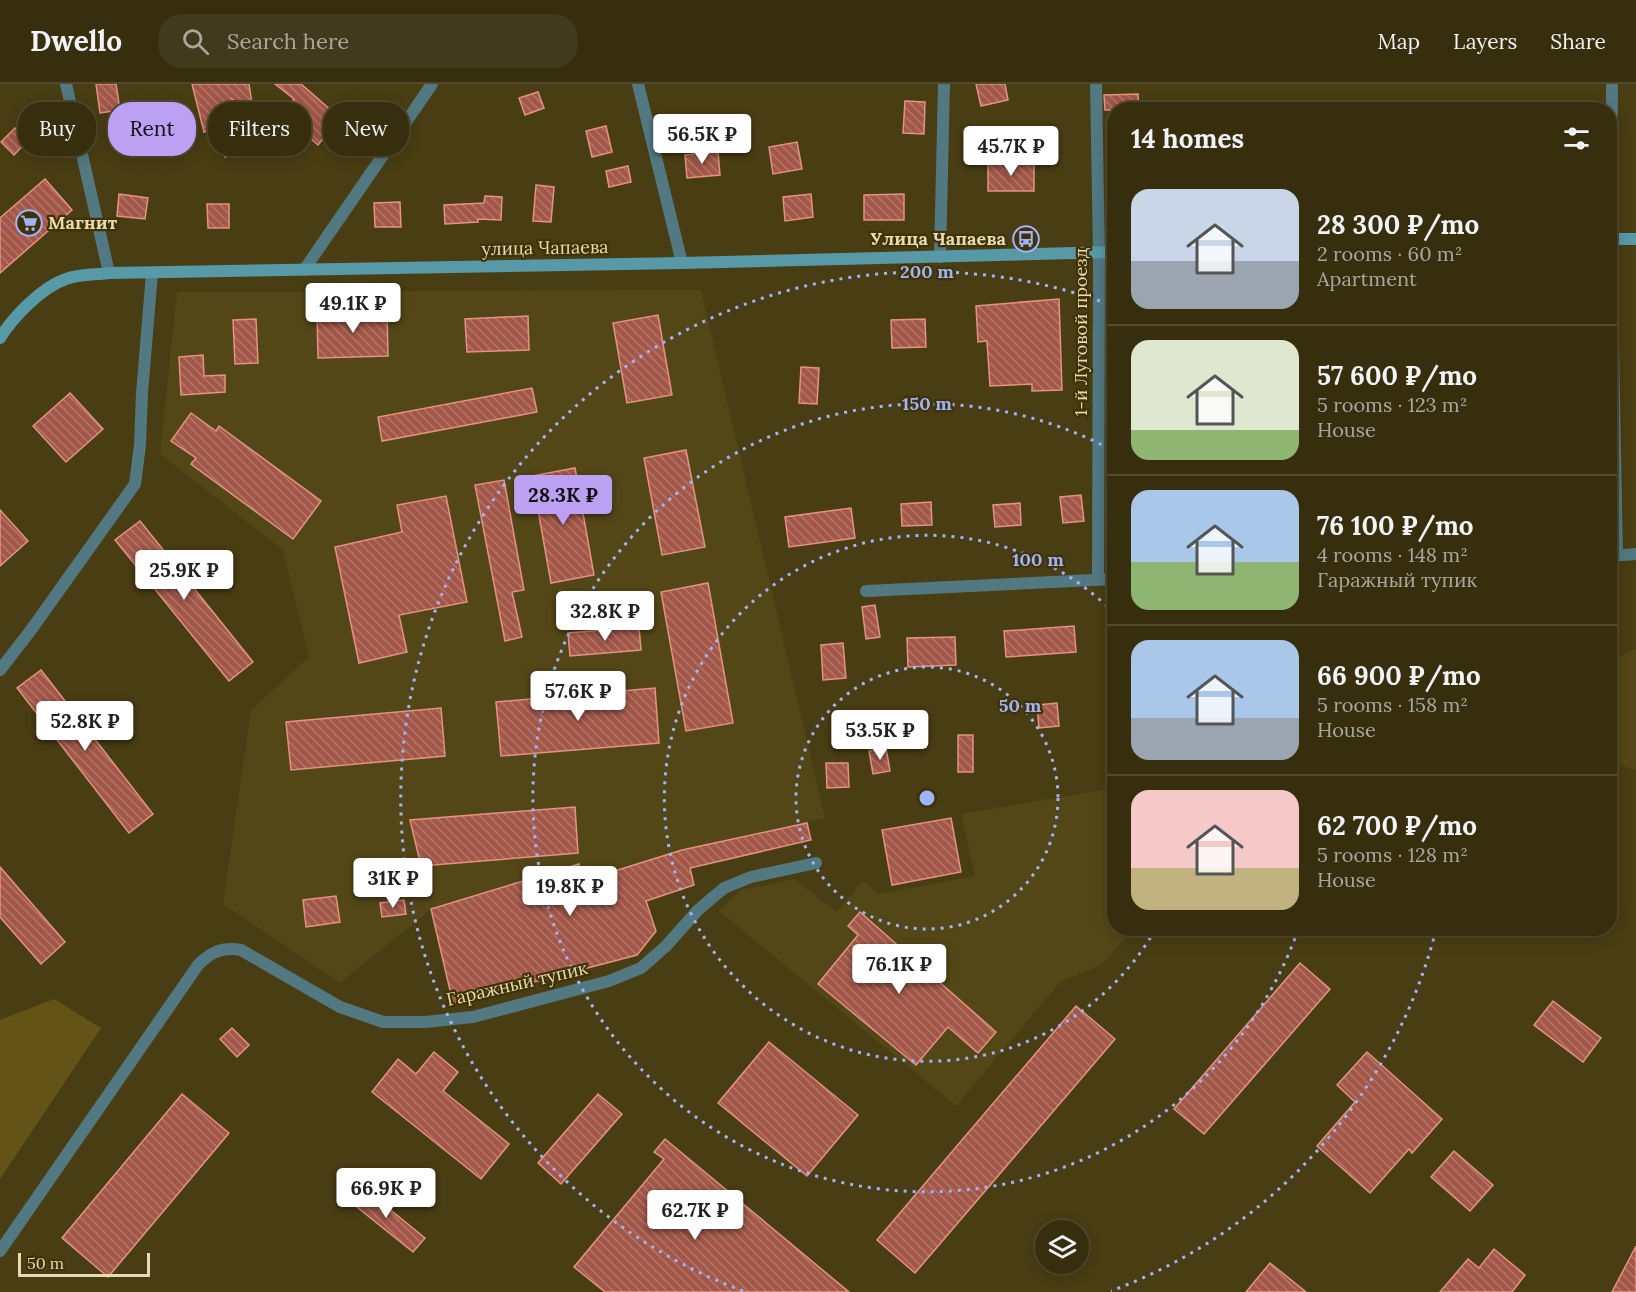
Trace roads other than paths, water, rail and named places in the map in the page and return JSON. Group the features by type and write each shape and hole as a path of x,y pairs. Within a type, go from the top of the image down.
{"street":[{"path":"66,84 109,273"},
{"path":"304,270 432,84"},
{"path":"639,84 682,263"},
{"path":"940,257 944,84"},
{"name":"1-й Луговой проезд","path":"1096,84 1099,253 1098,580"},
{"path":"1612,84 1612,102"},
{"path":"1617,239 1636,239"},
{"name":"улица Чапаева","path":"0,338 6,328 34,298 66,279 109,273 1107,252"},
{"path":"0,670 135,484 140,445 152,273"},
{"path":"1617,556 1636,554"},
{"path":"866,591 1107,579"},
{"name":"Гаражный тупик","path":"0,1251 198,964 217,950 228,948 241,950 340,1007 383,1022 424,1022 473,1017 609,981 641,968 666,946 698,910 724,888 751,877 816,863"}],"place":[{"name":"Магнит","path":"29,223"},
{"name":"Улица Чапаева","path":"1026,239"}]}
